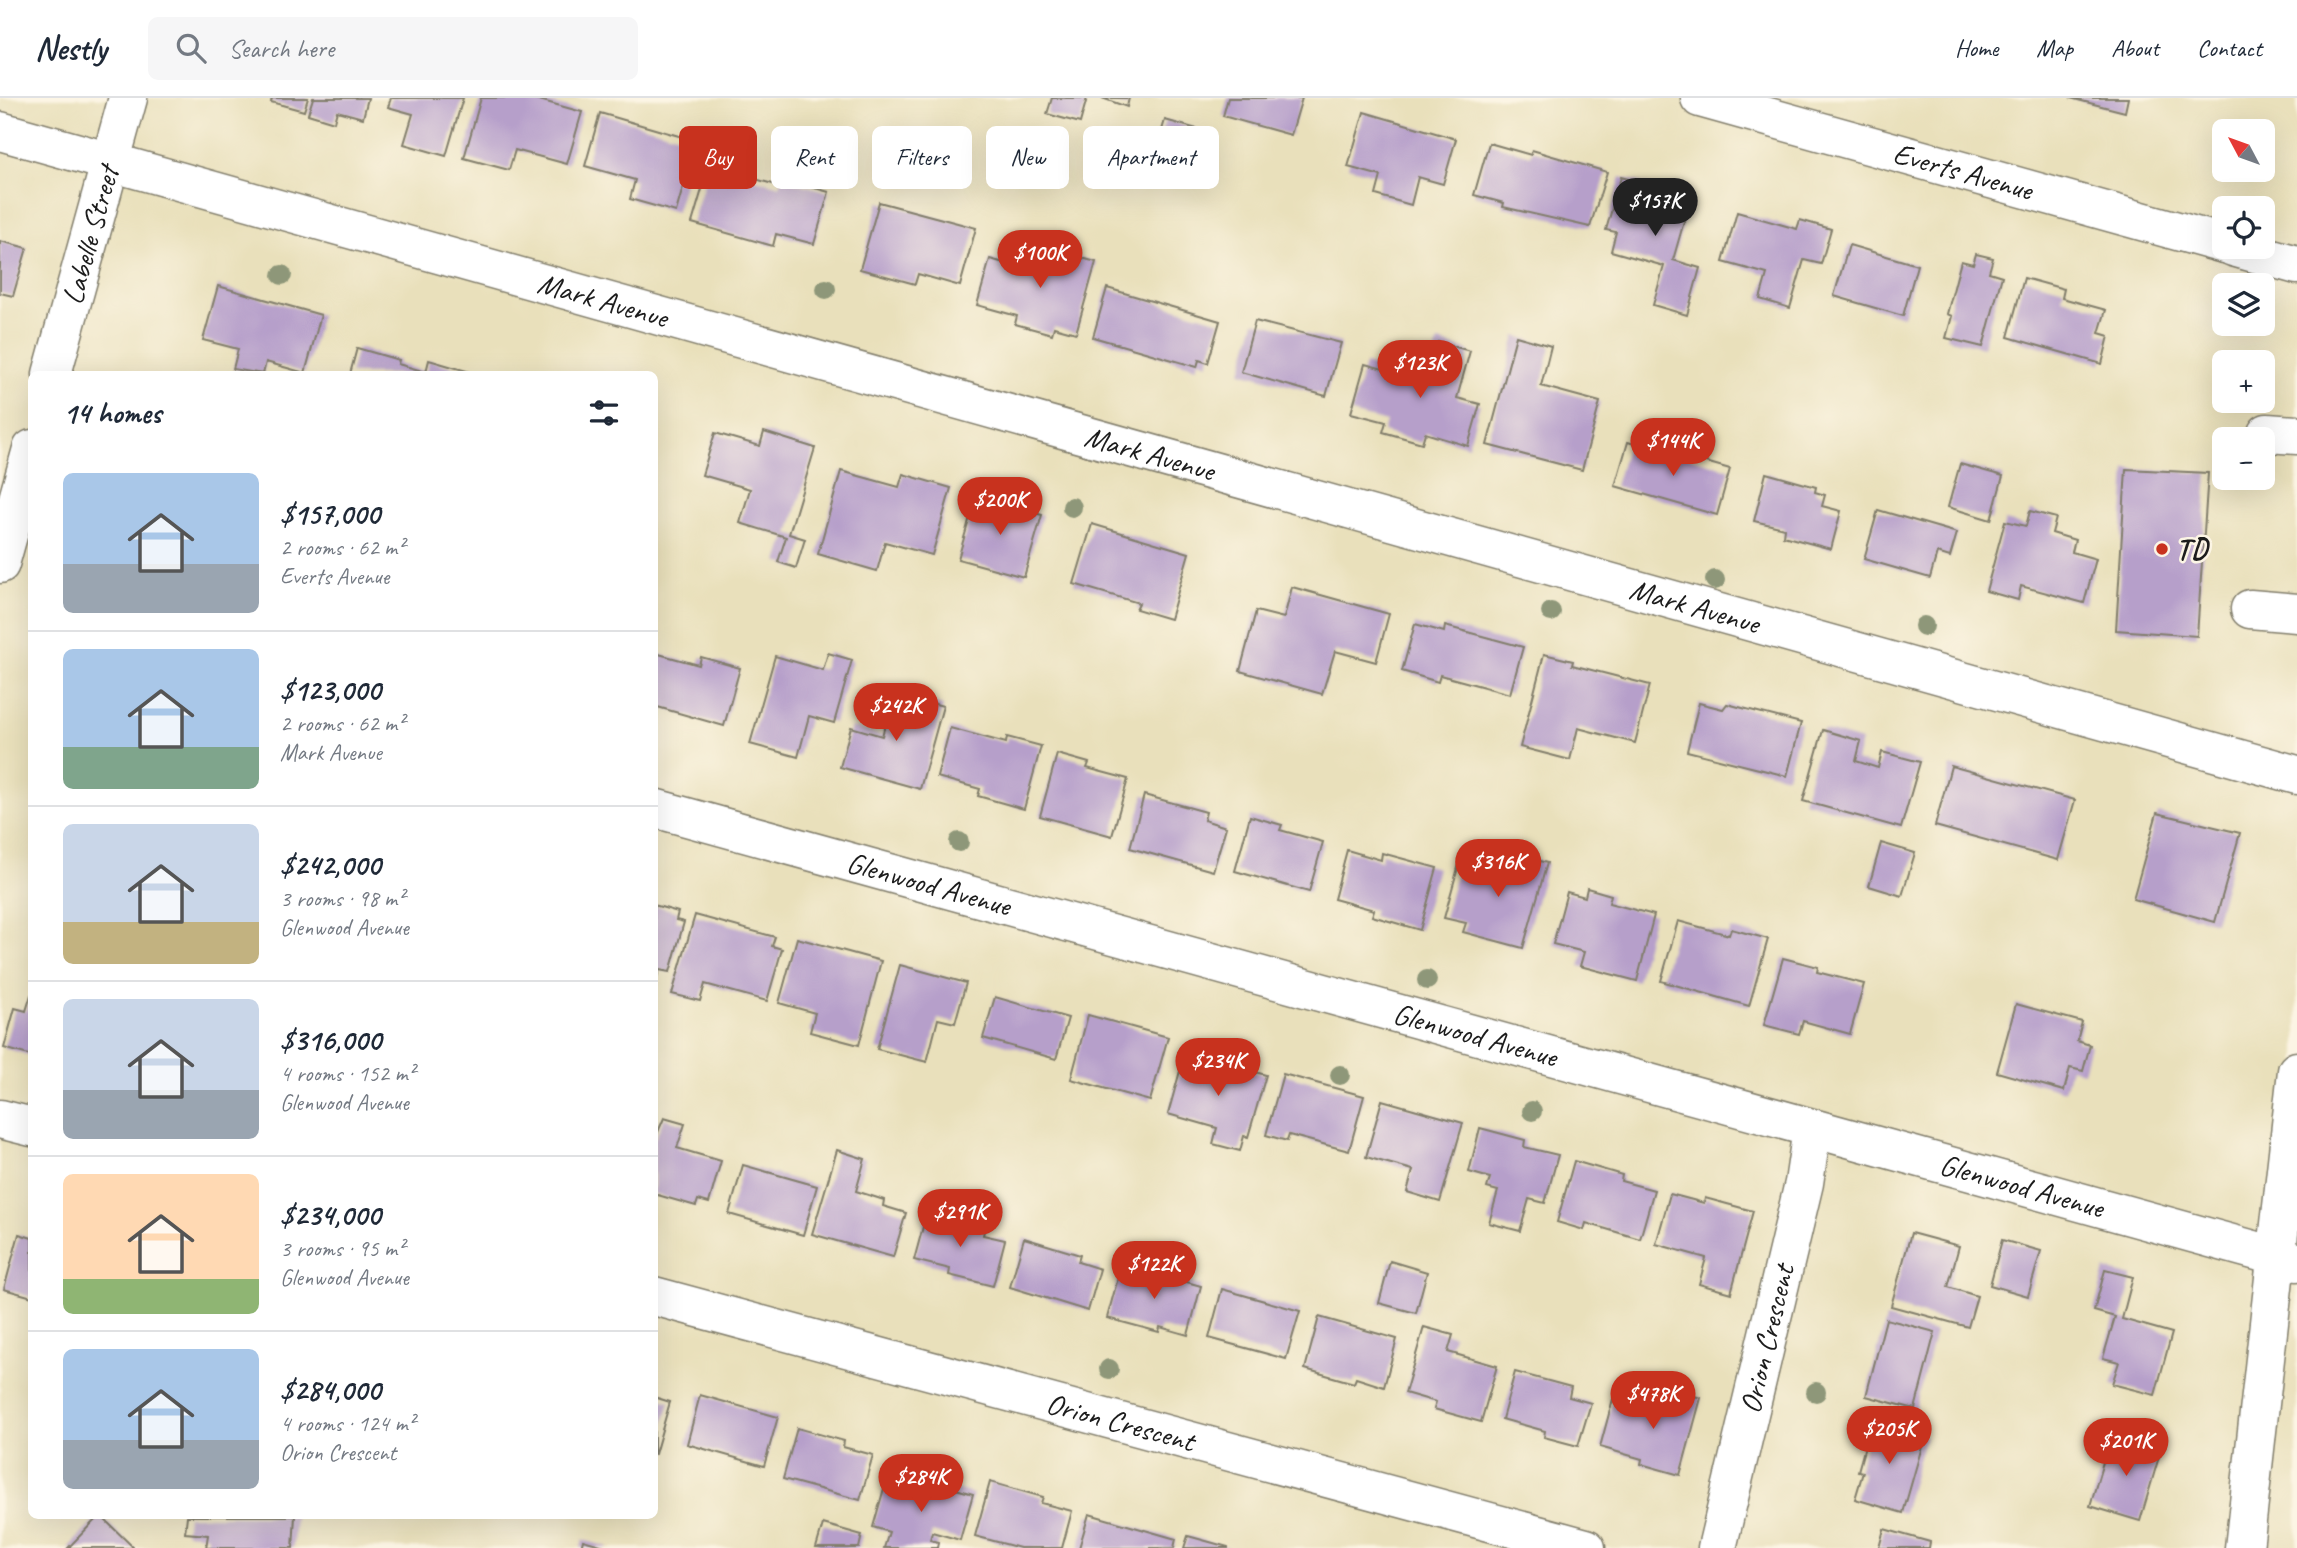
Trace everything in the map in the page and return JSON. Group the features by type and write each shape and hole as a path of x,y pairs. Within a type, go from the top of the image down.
{"street":[{"name":"Labelle Street","path":"53,371 128,98"},
{"name":"Everts Avenue","path":"1700,98 2212,241"},
{"name":"Mark Avenue","path":"0,131 2297,775"},
{"path":"2275,259 2297,265"},
{"path":"0,564 28,463"},
{"path":"2250,609 2297,613"},
{"name":"Glenwood Avenue","path":"658,809 2288,1260"},
{"path":"2244,1548 2288,1260 2297,1071"},
{"path":"0,1119 28,1126"},
{"name":"Orion Crescent","path":"1717,1548 1804,1183 1812,1129"},
{"name":"Orion Crescent","path":"658,1297 1586,1548"}],"building":[{"path":"272,98 308,98 304,111 271,102"},
{"path":"313,98 368,98 363,118 337,111 334,122 308,114"},
{"path":"391,98 463,98 446,156 404,144 413,114 388,107"},
{"path":"481,98 532,98 582,112 567,164 515,150 509,170 464,158"},
{"path":"1052,98 1087,98 1080,123 1047,114"},
{"path":"1102,98 1129,98 1127,107"},
{"path":"1228,98 1302,98 1291,135 1223,116"},
{"path":"2070,98 2128,98 2125,112"},
{"path":"1364,112 1456,139 1443,184 1418,177 1411,205 1376,195 1381,176 1348,167"},
{"path":"600,113 679,136 679,189 682,189 676,212 630,199 635,180 585,166"},
{"path":"1165,120 1186,126 1163,126"},
{"path":"1489,143 1531,155 1532,150 1607,172 1590,227 1503,207 1504,203 1474,195"},
{"path":"1621,177 1691,197 1673,260 1700,268 1687,315 1653,305 1664,266 1611,251 1616,232 1606,230"},
{"path":"757,180 771,183 771,189 818,189 829,192 814,244 776,234 773,246 692,223 702,189 757,189"},
{"path":"879,202 976,228 960,286 918,274 915,284 860,269"},
{"path":"1737,212 1797,229 1800,220 1831,229 1821,264 1804,260 1790,308 1760,299 1767,274 1723,262"},
{"path":"0,241 27,248 13,296 0,293"},
{"path":"1036,245 1096,262 1076,333 1054,327 1052,334 1015,324 1017,316 977,305 990,259 1029,270"},
{"path":"1849,245 1917,265 1903,316 1834,296"},
{"path":"1976,254 1993,258 1989,272 2002,276 1983,347 1946,338 1952,316 1947,314 1961,261 1973,264"},
{"path":"2024,278 2064,289 2062,298 2106,310 2099,333 2109,336 2102,364 2008,337"},
{"path":"218,286 321,315 306,371 266,362 264,371 233,369 238,349 203,340"},
{"path":"1107,288 1220,321 1208,363 1199,360 1197,367 1093,337"},
{"path":"1255,321 1341,343 1326,396 1241,372"},
{"path":"1516,336 1551,346 1541,386 1600,402 1582,470 1487,445"},
{"path":"1438,342 1470,351 1457,398 1480,404 1468,446 1425,433 1422,443 1383,432 1386,422 1351,413 1365,364 1427,381"},
{"path":"357,348 399,360 398,364 422,371 351,371"},
{"path":"429,360 467,371 426,371"},
{"path":"764,432 815,448 789,534 805,539 796,568 778,562 786,537 740,523 750,489 702,475 715,433 760,446"},
{"path":"1628,442 1678,457 1681,443 1691,446 1688,457 1730,469 1717,515 1615,486"},
{"path":"1960,464 2003,476 1991,520 1948,507"},
{"name":"TD","path":"2126,469 2208,473 2197,636 2116,630"},
{"path":"841,471 899,487 903,474 951,488 932,555 885,542 877,571 818,554"},
{"path":"1766,473 1816,487 1815,492 1825,495 1822,506 1841,511 1831,549 1783,536 1784,528 1754,521"},
{"path":"976,496 1042,515 1024,577 958,559"},
{"path":"1878,510 1957,533 1950,557 1937,553 1930,578 1864,559"},
{"path":"2030,511 2056,518 2052,533 2075,540 2072,552 2096,559 2084,603 2021,586 2018,600 1986,591 2005,521 2026,526"},
{"path":"1092,524 1189,553 1170,619 1136,609 1139,603 1074,584"},
{"path":"1292,587 1389,614 1376,662 1335,651 1322,694 1240,671 1256,611 1284,618"},
{"path":"1415,624 1444,632 1445,626 1523,647 1510,694 1440,675 1438,682 1402,671"},
{"path":"828,653 852,660 834,723 809,716 798,757 750,744 775,656 823,670"},
{"path":"658,654 699,665 701,657 740,668 724,726 658,707"},
{"path":"1544,654 1573,661 1572,665 1650,685 1635,743 1578,728 1570,760 1520,747"},
{"path":"894,693 943,706 920,789 840,767 851,727 882,736"},
{"path":"1699,703 1723,709 1727,704 1801,723 1787,776 1687,751"},
{"path":"950,728 1006,743 1007,737 1041,746 1024,809 978,796 980,789 937,777"},
{"path":"1823,730 1861,741 1856,761 1878,768 1882,752 1920,762 1901,828 1803,801"},
{"path":"1057,754 1089,763 1087,768 1128,779 1112,836 1040,816"},
{"path":"1951,766 2075,800 2058,860 1935,826"},
{"path":"1144,795 1206,812 1204,820 1226,827 1213,871 1130,848"},
{"path":"2157,813 2240,833 2215,922 2133,899"},
{"path":"1250,816 1282,825 1280,830 1323,842 1309,892 1235,871"},
{"path":"1881,843 1915,853 1902,896 1869,886"},
{"path":"1347,850 1381,860 1382,853 1437,868 1420,930 1372,916 1374,910 1334,899"},
{"path":"1502,851 1547,863 1523,948 1463,932 1466,923 1444,918 1459,864 1495,874"},
{"path":"1587,888 1611,895 1609,903 1654,915 1637,981 1580,966 1584,952 1553,944 1567,892 1585,897"},
{"path":"658,906 678,912 676,920 684,922 670,972 659,970 658,974"},
{"path":"695,915 775,937 772,946 782,949 767,1001 705,984 700,1001 672,994"},
{"path":"1678,921 1729,935 1731,929 1768,939 1749,1006 1661,981"},
{"path":"797,938 881,961 859,1045 810,1032 815,1013 779,1003"},
{"path":"1783,958 1818,967 1817,972 1864,984 1850,1034 1803,1021 1799,1034 1764,1025"},
{"path":"900,965 966,983 955,1023 938,1019 927,1062 877,1049"},
{"path":"995,997 1068,1018 1056,1059 983,1038"},
{"path":"2016,1004 2082,1022 2077,1041 2090,1045 2083,1071 2070,1068 2064,1091 1997,1072"},
{"path":"28,1005 28,1055 4,1048 15,1008 26,1011"},
{"path":"1088,1015 1168,1037 1150,1101 1071,1079"},
{"path":"1185,1053 1266,1075 1248,1137 1244,1136 1240,1151 1213,1144 1217,1128 1168,1114"},
{"path":"1283,1074 1364,1096 1349,1151 1289,1135 1287,1141 1266,1135"},
{"path":"1382,1100 1463,1123 1440,1202 1407,1192 1413,1170 1366,1157"},
{"path":"664,1118 685,1124 677,1148 721,1161 709,1203 698,1200 696,1206 658,1195 658,1132"},
{"path":"1480,1128 1525,1140 1524,1147 1558,1155 1545,1203 1529,1199 1520,1231 1489,1223 1498,1191 1487,1188 1490,1178 1469,1172"},
{"path":"837,1150 865,1159 856,1191 884,1200 883,1206 906,1213 893,1257 812,1234"},
{"path":"1574,1161 1622,1175 1621,1181 1654,1190 1640,1239 1586,1223 1584,1230 1557,1222"},
{"path":"743,1165 817,1186 803,1235 729,1214"},
{"path":"1670,1194 1704,1203 1705,1198 1753,1211 1731,1293 1699,1284 1706,1258 1656,1244"},
{"path":"927,1212 985,1227 983,1235 1005,1240 993,1286 949,1275 950,1269 914,1260"},
{"path":"1911,1233 1959,1246 1948,1287 1977,1296 1968,1327 1891,1306"},
{"path":"19,1234 28,1237 28,1296 4,1289"},
{"path":"1024,1238 1080,1255 1078,1262 1100,1269 1088,1311 1010,1287"},
{"path":"2002,1240 2041,1251 2028,1296 1990,1285"},
{"path":"1390,1261 1427,1272 1416,1313 1379,1303"},
{"path":"1122,1264 1201,1286 1188,1335 1160,1327 1159,1332 1107,1318"},
{"path":"2105,1270 2133,1277 2122,1319 2172,1333 2155,1395 2112,1384 2119,1362 2103,1358 2115,1317 2094,1311"},
{"path":"1222,1289 1300,1311 1286,1359 1209,1338"},
{"path":"1319,1317 1397,1339 1384,1387 1356,1378 1354,1383 1305,1369"},
{"path":"1886,1319 1935,1332 1915,1409 1866,1396"},
{"path":"1424,1327 1453,1335 1448,1352 1497,1366 1481,1422 1434,1409 1436,1402 1405,1393"},
{"path":"1515,1372 1571,1387 1569,1397 1591,1403 1578,1446 1544,1437 1545,1431 1502,1419"},
{"path":"1669,1389 1701,1398 1680,1475 1641,1464 1642,1459 1600,1447 1613,1399 1663,1412"},
{"path":"700,1395 778,1417 764,1466 687,1444"},
{"path":"658,1398 670,1402 658,1444"},
{"path":"1872,1421 1925,1436 1903,1513 1855,1499 1863,1472 1858,1471"},
{"path":"797,1428 844,1441 843,1447 873,1455 860,1500 783,1479"},
{"path":"2111,1435 2161,1450 2140,1521 2090,1506"},
{"path":"887,1478 923,1488 925,1480 973,1494 960,1540 932,1532 930,1540 938,1542 937,1548 884,1548 889,1532 873,1527"},
{"path":"990,1482 1043,1497 1041,1503 1072,1511 1062,1548 1020,1548 975,1536"},
{"path":"1089,1514 1176,1539 1174,1548 1079,1548"},
{"path":"96,1519 104,1519 134,1548 68,1548"},
{"path":"187,1519 295,1519 293,1548 206,1548 208,1535 185,1533"},
{"path":"823,1524 862,1535 859,1548 816,1548"},
{"path":"1884,1529 1930,1542 1929,1548 1879,1548"},
{"path":"1188,1536 1228,1547 1228,1548 1184,1548"},
{"path":"583,1540 608,1547 581,1548"}],"place":[{"name":"TD","path":"2162,549"}]}
